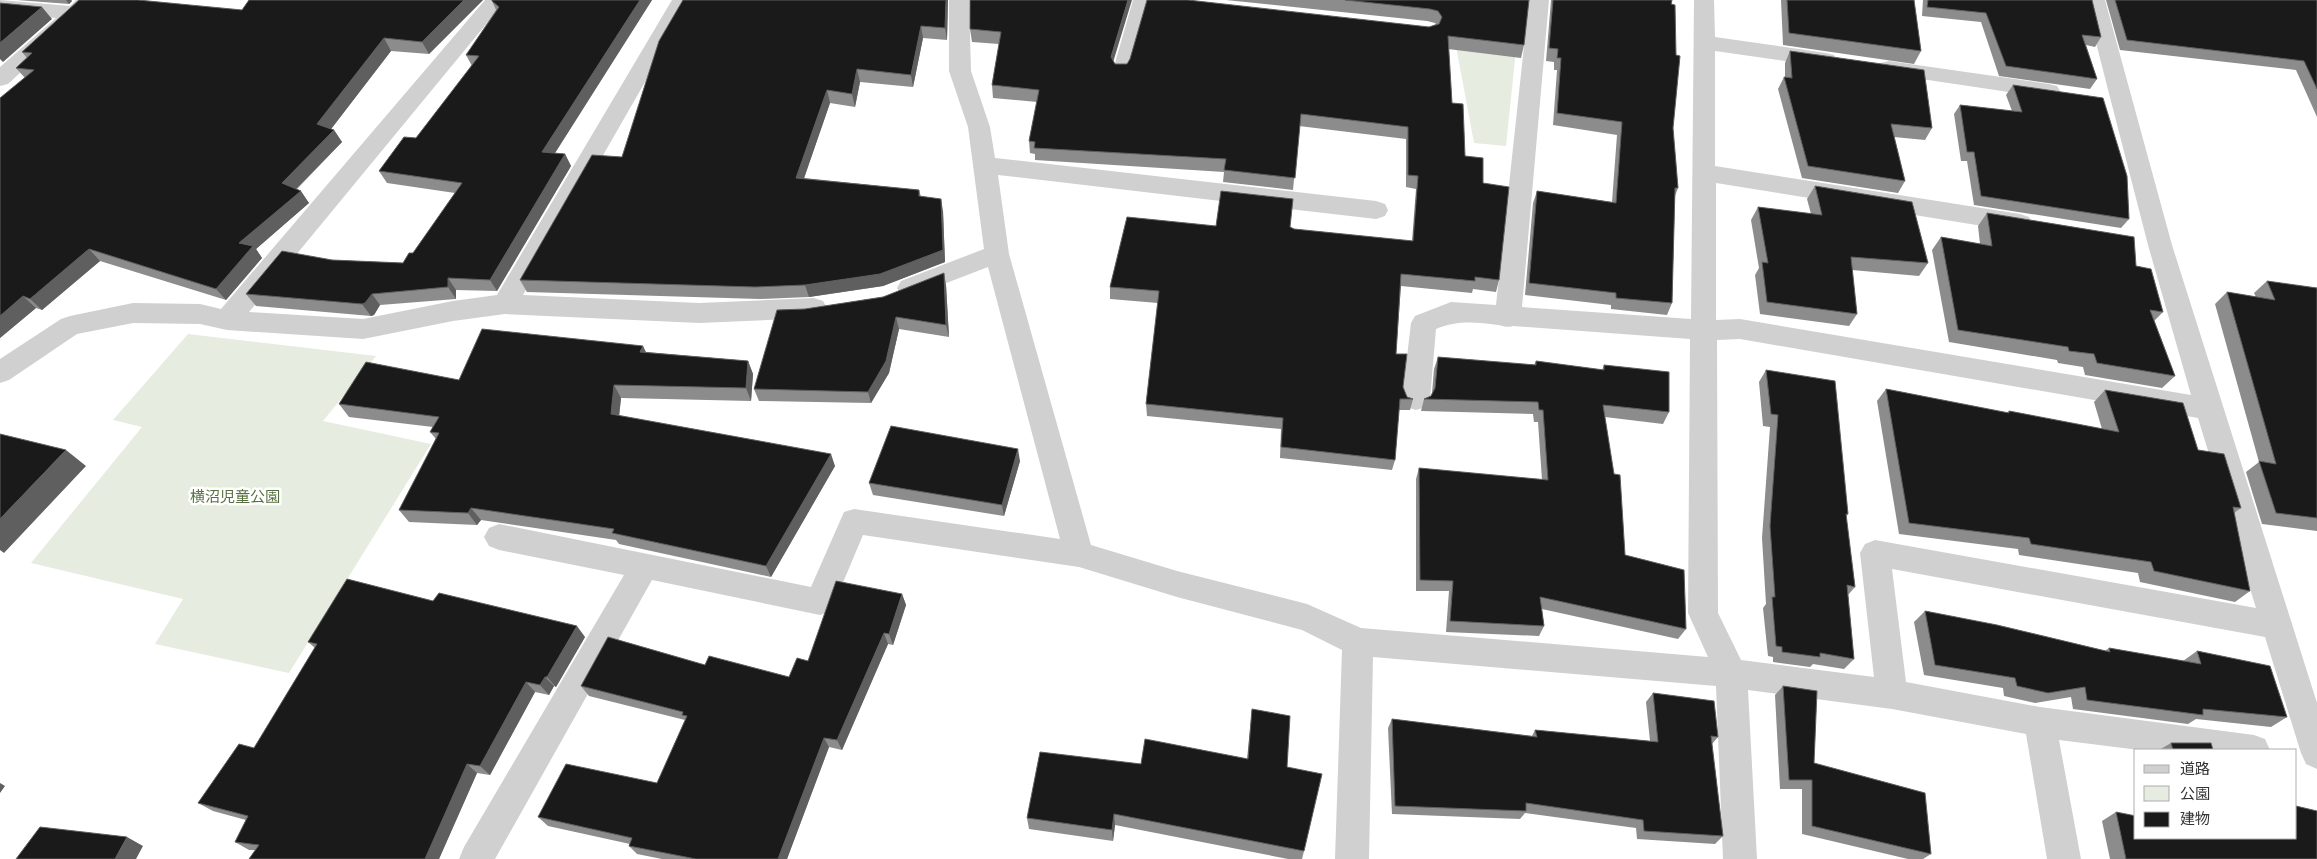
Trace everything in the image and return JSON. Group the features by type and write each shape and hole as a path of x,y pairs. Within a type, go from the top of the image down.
{"street":[{"path":"227,320 496,0"},
{"path":"506,304 682,0"},
{"path":"959,0 960,71 979,127 997,254 1079,554"},
{"path":"1508,318 1539,0"},
{"path":"1704,0 1703,613 1731,673 1740,859"},
{"path":"2095,0 2112,100 2150,244 2209,408 2317,752"},
{"path":"0,6 82,6"},
{"path":"0,79 82,6"},
{"path":"1703,42 2074,95"},
{"path":"985,164 1376,210"},
{"path":"1705,173 2044,227"},
{"path":"886,297 997,254"},
{"path":"0,373 70,326 133,313 200,314 227,320 363,329 453,311 506,304 699,313 809,309 838,304"},
{"path":"1416,399 1424,323 1451,312 1508,318 1703,330 1740,329 2209,408"},
{"path":"498,537 820,602 854,521 1079,554 1177,584 1308,618 1358,642 1731,673 1892,694 2040,722 2246,749"},
{"path":"1892,694 1875,553 2279,626"},
{"path":"476,859 645,566"},
{"path":"1352,859 1358,642"},
{"path":"2040,722 2064,859"},
{"path":"2297,756 2317,758"}],"lane":[{"path":"1121,70 1149,0"}],"green space":[{"path":"1455,41 1516,50 1506,146 1474,143"},
{"name":"横沼児童公園","path":"188,334 376,356 323,421 431,444 289,673 155,644 183,599 31,563 142,427 113,420"}],"building":[{"path":"79,0 138,0 242,10 249,0 464,0 422,42 384,38 317,124 334,130 282,183 301,191 239,243 253,246 216,289 89,249 30,299 23,296 0,316 0,98 34,70 16,68 32,53 22,52"},
{"path":"492,0 640,0 542,152 565,154 490,280 448,278 448,287 372,294 362,304 246,294 282,251 332,260 403,263 409,253 413,253 462,183 379,171 404,137 416,138 479,56 466,55 499,7"},
{"path":"683,0 946,0 945,28 921,26 911,75 857,69 852,94 827,90 796,178 919,190 919,196 941,199 943,250 880,274 805,285 755,287 520,280 592,155 622,157 659,41"},
{"path":"970,0 1128,0 1111,57 1115,64 1127,64 1147,0 1188,0 1429,27 1439,24 1442,17 1438,11 1345,0 1529,0 1524,45 1448,36 1452,103 1463,104 1465,156 1483,158 1483,183 1509,187 1499,280 1475,277 1475,281 1401,274 1396,354 1407,354 1403,387 1407,397 1413,399 1400,399 1395,460 1281,447 1283,418 1146,404 1159,291 1110,287 1127,217 1216,226 1221,191 1293,199 1290,227 1294,229 1413,241 1418,176 1408,175 1408,127 1301,114 1295,178 1224,170 1226,159 1034,148 1035,142 1029,141 1039,90 992,85 1001,32 970,29"},
{"path":"1553,0 1672,0 1671,4 1675,5 1676,55 1680,56 1673,128 1678,188 1675,188 1672,303 1616,298 1616,293 1529,283 1537,191 1616,203 1622,122 1557,113 1561,58 1557,58 1558,49 1549,48"},
{"path":"1787,0 1914,0 1921,51 1789,33"},
{"path":"1928,0 2092,0 2101,37 2082,35 2097,79 2006,66 1986,13 1927,7"},
{"path":"2115,0 2317,0 2317,89 2304,61 2127,40"},
{"path":"0,3 42,7 0,43"},
{"path":"1790,51 1924,70 1932,128 1891,124 1905,181 1808,166 1784,77 1792,78"},
{"path":"2013,85 2103,98 2127,176 2129,219 1981,196 1974,152 1967,152 1960,105 2022,112"},
{"path":"1815,186 1912,202 1928,263 1851,257 1857,314 1767,302 1762,262 1768,263 1758,207 1822,215"},
{"path":"1987,213 2134,237 2136,266 2151,269 2163,312 2150,310 2175,376 2097,363 2094,354 2069,351 2068,347 1958,330 1941,237 1992,246"},
{"path":"944,273 946,325 896,317 886,361 868,392 754,389 777,310 805,309 883,297"},
{"path":"2267,281 2317,288 2317,518 2276,513 2259,461 2276,464 2227,292 2275,300"},
{"path":"482,329 643,346 640,352 748,361 746,388 614,385 611,414 831,454 766,566 612,533 614,529 471,508 468,513 399,510 439,433 430,432 439,417 339,404 366,362 459,380"},
{"path":"1438,357 1536,365 1536,361 1604,370 1604,365 1669,372 1669,412 1603,405 1614,474 1620,475 1625,555 1684,570 1686,629 1540,597 1544,626 1450,621 1453,581 1420,580 1419,468 1548,480 1543,410 1539,410 1538,402 1424,399 1431,396 1435,388"},
{"path":"1766,370 1835,381 1848,514 1846,514 1855,587 1847,585 1854,659 1820,653 1820,657 1782,652 1782,647 1776,646 1772,597 1775,597 1770,526 1778,415 1771,414"},
{"path":"1886,389 2119,432 2105,390 2183,403 2198,450 2224,454 2241,508 2233,507 2250,591 2154,571 2151,562 2031,544 2029,538 1909,523"},
{"path":"891,426 1018,449 1002,505 869,483"},
{"path":"0,434 66,450 0,519"},
{"path":"347,579 433,601 439,593 577,626 547,677 545,677 540,685 526,682 480,766 467,764 425,859 249,859 259,845 235,842 248,816 198,803 239,744 254,748 317,644 308,642"},
{"path":"836,581 902,594 889,634 884,633 837,740 824,738 778,859 696,859 629,846 632,838 538,817 566,764 657,783 687,716 682,715 683,712 581,686 608,637 705,665 709,656 789,677 797,658 808,661"},
{"path":"1925,611 1997,625 2110,652 2109,648 2201,664 2197,651 2270,666 2287,717 2203,709 2203,715 2087,700 2085,687 2048,693 2017,686 2015,678 1935,665"},
{"path":"1783,686 1817,691 1814,763 1925,793 1931,854 1812,826 1812,780 1789,780"},
{"path":"1653,693 1714,701 1718,737 1711,736 1723,836 1644,831 1643,820 1526,803 1526,811 1395,806 1392,719 1537,737 1535,730 1658,742"},
{"path":"1252,709 1290,716 1287,767 1322,774 1304,851 1114,814 1112,830 1027,818 1040,752 1141,764 1145,739 1248,759"},
{"path":"2171,743 2211,743 2213,749 2173,749"},
{"path":"2297,806 2317,811 2317,859 2126,859 2116,812 2134,816 2134,839 2297,839"},
{"path":"40,827 127,837 115,859 16,859"}]}
